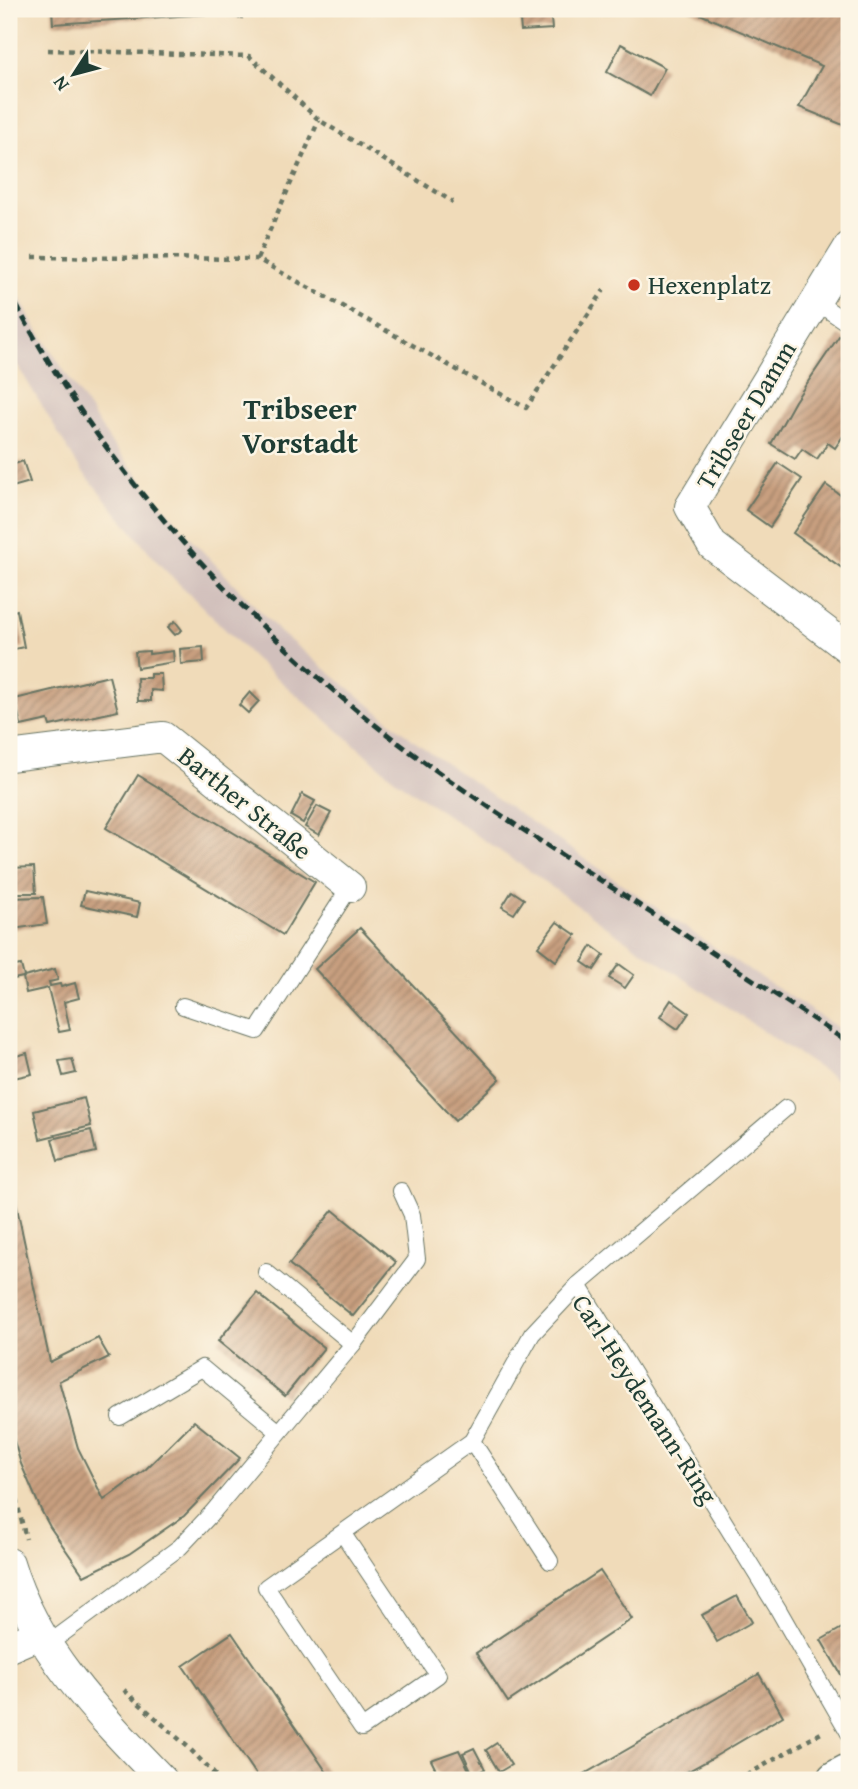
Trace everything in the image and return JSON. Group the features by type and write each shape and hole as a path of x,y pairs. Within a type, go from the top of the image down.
{"main road":[{"path":"836,1780 849,1773"}],"street":[{"name":"Tribseer Damm","path":"849,247 690,507 712,545 849,649"},
{"name":"Barther Straße","path":"9,756 163,737 350,887"},
{"path":"9,1563 14,1581 43,1640 81,1690 162,1780"},
{"path":"9,1647 43,1640"}],"lane":[{"path":"815,301 849,324"},
{"path":"183,1006 257,1031 350,887"},
{"path":"578,1285 786,1108"},
{"path":"43,1640 180,1547 212,1513 353,1344 417,1259 412,1215 401,1191"},
{"path":"266,1272 353,1344"},
{"name":"Carl-Heydemann-Ring","path":"343,1534 438,1675 362,1728 266,1587 472,1441 532,1334 578,1285 778,1609 846,1727"},
{"path":"120,1417 202,1368 279,1432"},
{"path":"472,1441 551,1561"}],"path":[{"path":"48,50 249,56 319,120 453,202"},
{"path":"257,260 319,120"},
{"path":"33,257 257,260 526,408 604,290"},
{"path":"738,1780 846,1727"}],"shaded area":[{"path":"9,276 30,318 111,443 192,540 282,634 418,744 721,952 849,1035 849,1088 611,930 397,781 258,662 161,566 78,466 9,351"}],"building":[{"path":"52,9 223,9 224,13 53,24"},
{"path":"231,9 244,9 242,18 230,16"},
{"path":"519,9 550,9 552,29 521,31"},
{"path":"688,9 849,9 848,127 799,107 822,66"},
{"path":"621,44 665,68 650,96 607,72"},
{"path":"839,336 849,342 849,427 835,448 828,443 817,459 802,449 795,459 771,444 795,401"},
{"path":"23,461 30,482 9,488 9,466"},
{"path":"778,463 802,479 770,527 746,510"},
{"path":"826,485 849,501 849,573 793,533"},
{"path":"17,610 24,647 9,650 9,612"},
{"path":"175,621 182,630 175,635 168,627"},
{"path":"203,647 204,662 181,664 180,649"},
{"path":"149,651 149,654 173,651 174,662 137,668 135,652"},
{"path":"150,674 161,674 162,691 151,690 151,701 138,701 137,678 150,678"},
{"path":"109,676 118,711 50,726 48,720 21,726 15,699"},
{"path":"250,692 259,701 248,713 239,705"},
{"path":"138,775 315,882 283,935 106,828"},
{"path":"302,794 315,801 303,823 291,816"},
{"path":"317,806 331,813 319,835 305,827"},
{"path":"34,867 36,893 9,893 9,868"},
{"path":"85,891 140,903 137,917 81,905"},
{"path":"512,891 524,899 514,914 502,907"},
{"path":"43,897 47,924 13,929 9,920 9,898"},
{"path":"557,922 576,935 556,961 538,947"},
{"path":"360,928 500,1079 455,1121 315,969"},
{"path":"592,946 604,955 594,970 582,962"},
{"path":"619,964 634,975 625,988 609,978"},
{"path":"21,965 24,977 55,969 58,980 49,982 50,986 60,984 61,987 75,983 79,998 64,1002 70,1030 59,1032 48,988 26,993 23,977 9,980 9,967"},
{"path":"671,1000 689,1013 678,1029 660,1017"},
{"path":"27,1053 32,1074 9,1079 9,1058"},
{"path":"72,1059 76,1073 63,1076 59,1061"},
{"path":"84,1098 91,1126 40,1139 34,1111"},
{"path":"91,1130 96,1152 58,1161 52,1139"},
{"path":"10,1175 50,1362 98,1338 109,1357 59,1381 78,1448 104,1500 146,1469 194,1421 240,1458 184,1516 129,1554 84,1576 41,1510 21,1464 9,1424"},
{"path":"333,1210 396,1262 353,1316 289,1264"},
{"path":"257,1293 324,1348 285,1396 218,1341"},
{"path":"600,1571 632,1619 508,1702 476,1653"},
{"path":"737,1596 752,1622 717,1642 702,1615"},
{"path":"849,1624 849,1681 846,1683 821,1640"},
{"path":"232,1633 332,1780 260,1780 183,1666"},
{"path":"759,1674 783,1716 709,1760 672,1780 574,1780"},
{"path":"497,1743 511,1765 499,1772 486,1750"},
{"path":"474,1748 485,1769 473,1775 463,1753"},
{"path":"459,1750 470,1772 457,1778 456,1775 441,1780 431,1760"}],"railway":[{"path":"9,291 42,351 79,409 120,465 209,571 307,668 386,733 468,792 849,1043"}],"place":[{"name":"Hexenplatz","path":"634,285"}],"district":[{"name":"Tribseer Vorstadt","path":"300,426"}]}
